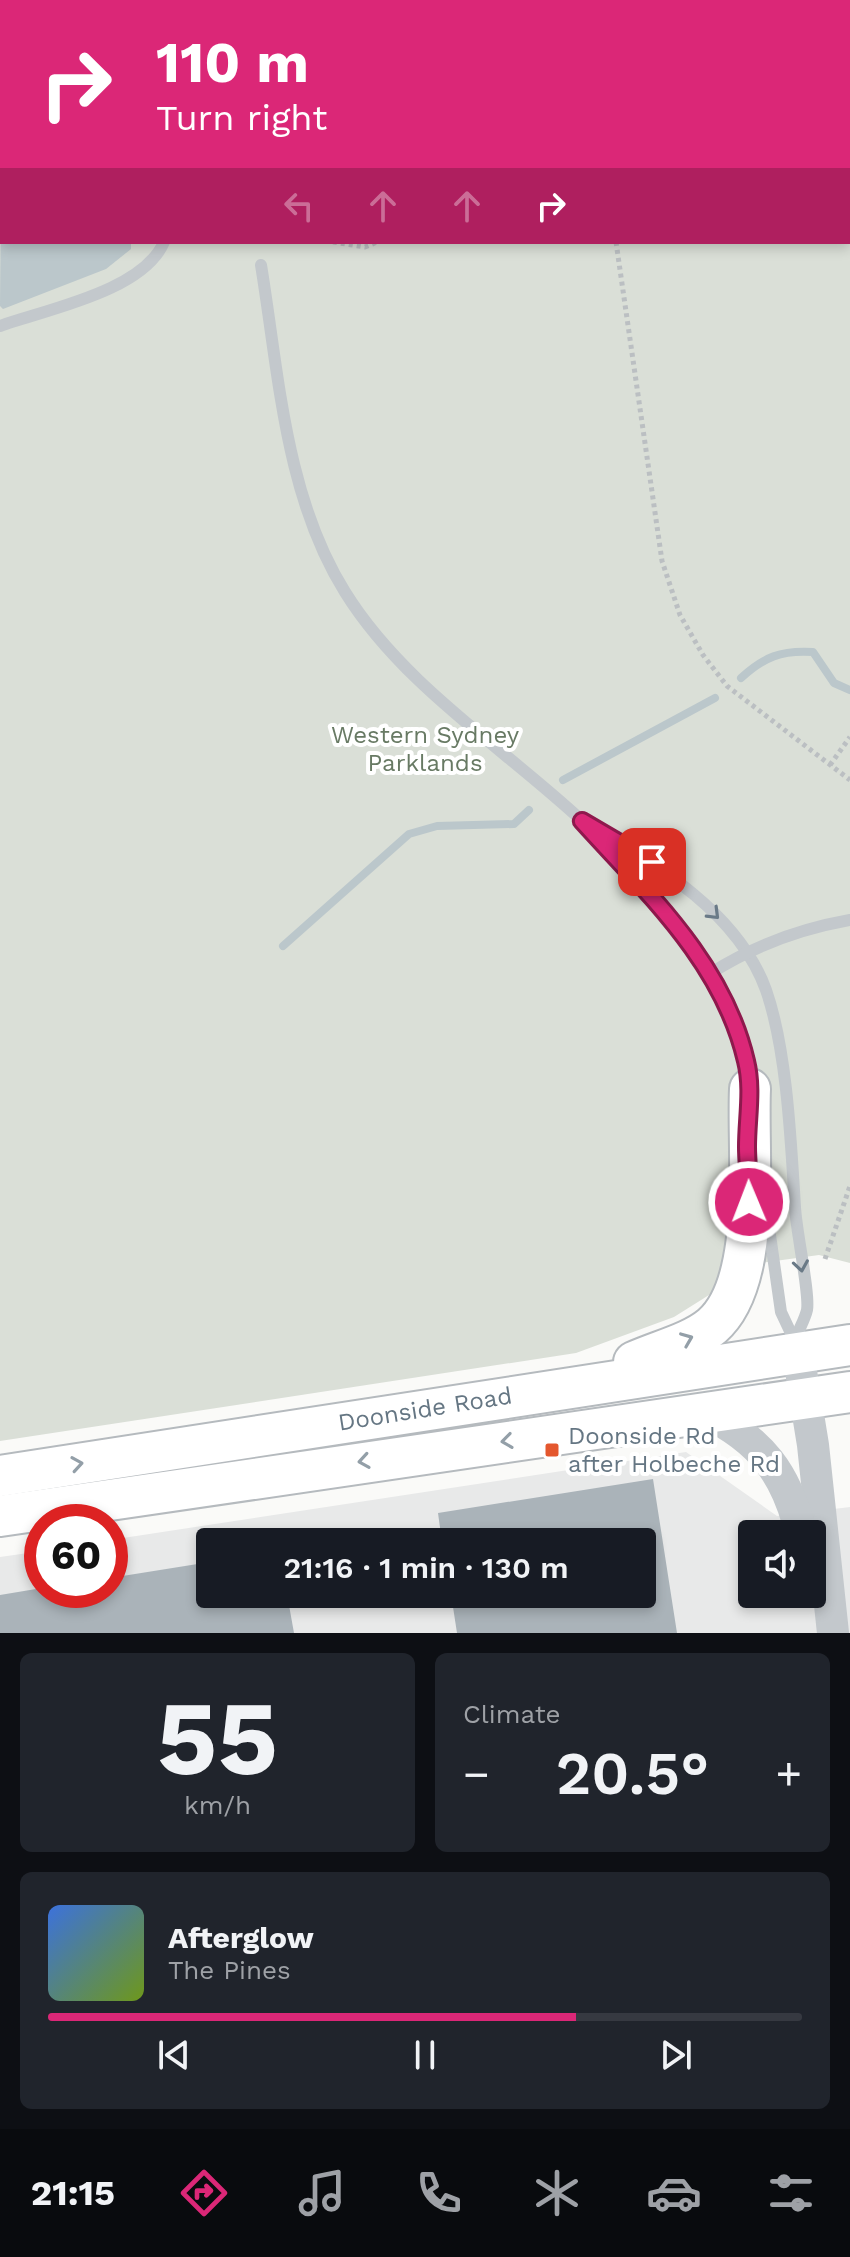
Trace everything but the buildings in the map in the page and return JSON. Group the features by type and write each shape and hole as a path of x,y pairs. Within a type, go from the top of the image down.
{"main road":[{"path":"591,1383 699,1335 711,1327 732,1301 745,1265 750,1089"},
{"name":"Doonside Road","path":"0,1476 591,1383 797,1345 850,1345"},
{"name":"Doonside Road","path":"0,1516 850,1392"}],"street":[{"path":"797,1345 833,1633"},
{"path":"706,1413 740,1430 771,1464 794,1505 798,1520"},
{"path":"816,1608 826,1633"}],"lane":[{"path":"0,326 136,277 158,257 163,244"},
{"path":"261,265 294,465 314,530 345,592 369,626 425,684 582,821 677,926 711,973 740,1040 764,1189"},
{"path":"582,821 652,862 687,890 729,929 765,989 778,1040 797,1241 808,1308 797,1345"},
{"path":"711,973 744,952 795,931 850,920"},
{"path":"765,1204 781,1312 797,1345"}],"path":[{"path":"346,244 365,247 372,244"},
{"path":"616,244 662,561 672,598 703,655 727,686 850,780"},
{"path":"830,765 850,737"},
{"path":"825,1259 850,1186"}],"shaded area":[{"path":"1,244 131,244 131,249 106,269 3,309 0,306"},
{"path":"686,1452 777,1516 850,1507 850,1633 0,1633 0,1557 24,1554 24,1608 128,1608 128,1537"}],"green space":[{"name":"Western Sydney Parklands","path":"0,244 850,244 850,1263 819,1255 760,1263 674,1317 576,1353 0,1441"}],"waterway":[{"path":"741,678 774,656 813,652 834,683 850,690"},
{"path":"563,780 715,698"},
{"path":"283,946 409,834 437,826 514,824 529,810"}],"place":[{"name":"Doonside Rd after Holbeche Rd","path":"552,1450"}],"route":[{"path":"652,862 582,821 677,926 711,973 726,1001 747,1062 750,1089 747,1146 749,1202"}]}
